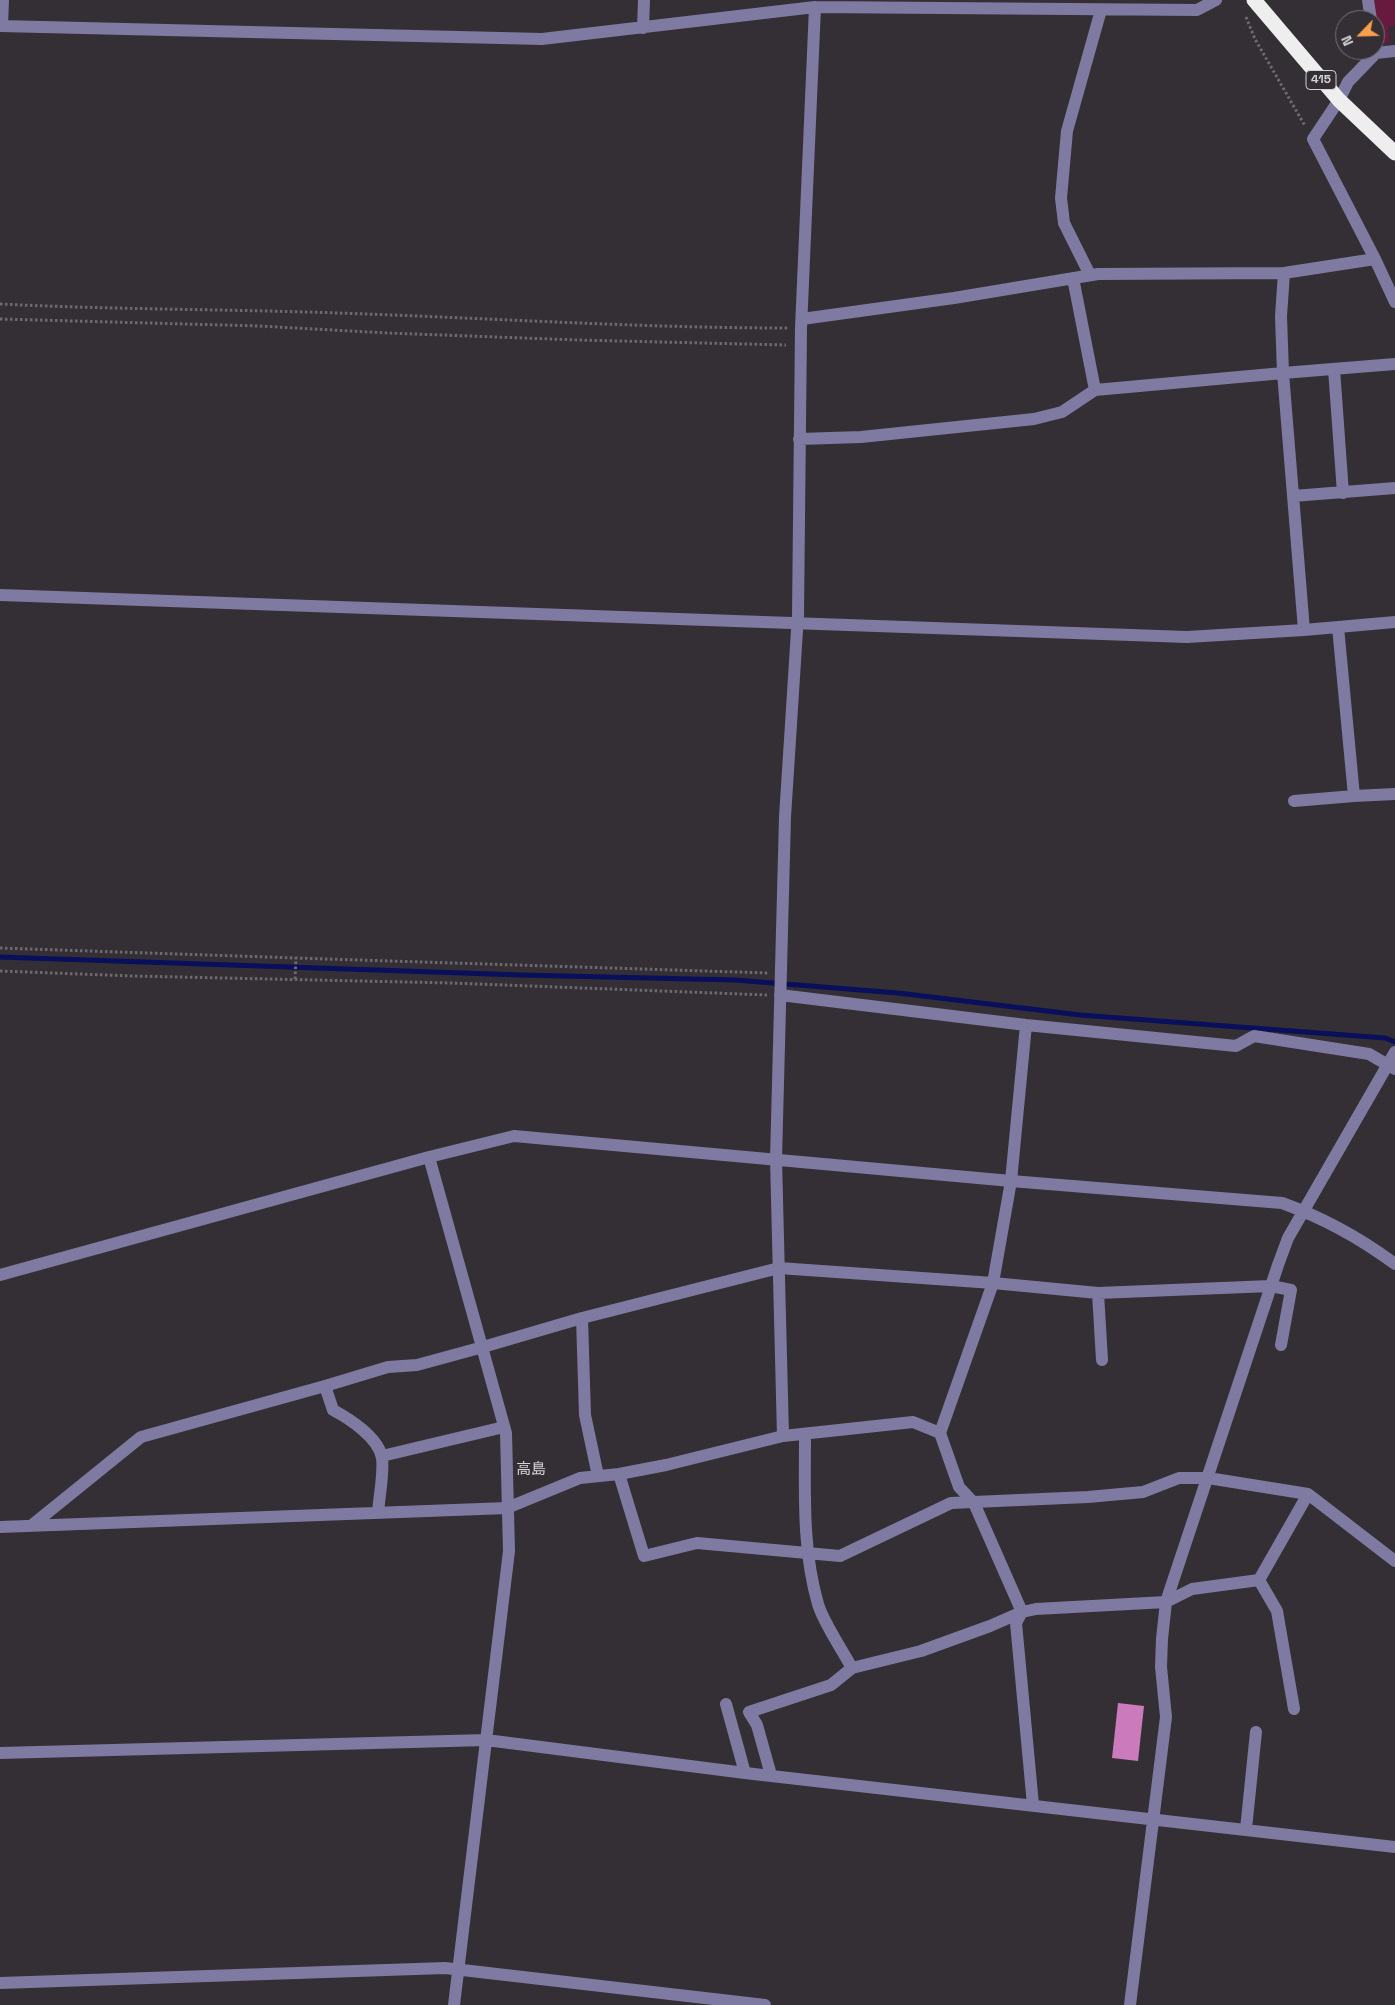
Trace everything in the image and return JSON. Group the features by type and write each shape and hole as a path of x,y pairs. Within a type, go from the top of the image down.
{"highway":[{"name":"415","path":"1254,0 1339,100 1395,153"}],"street":[{"path":"3,0 1,26 542,40 815,7 1196,10 1216,0"},
{"path":"643,28 644,0"},
{"path":"783,1436 776,1159 785,817 797,624 801,345 815,7"},
{"path":"1090,276 1064,223 1061,198 1067,131 1101,10"},
{"path":"1366,60 1348,82 1339,100 1313,139 1375,258 1395,302"},
{"path":"802,323 1090,276 1284,273 1375,258"},
{"path":"1284,273 1280,316 1283,373 1304,630"},
{"path":"1073,278 1095,390"},
{"path":"799,439 861,438 1034,419 1062,412 1095,390 1395,364"},
{"path":"1334,369 1343,492"},
{"path":"1293,496 1395,488"},
{"path":"0,595 1187,637 1395,622"},
{"path":"1338,627 1354,796"},
{"path":"1294,801 1395,794"},
{"path":"780,995 1026,1025 1236,1046 1254,1036 1369,1054 1391,1067"},
{"path":"1022,1612 974,1503 959,1487 940,1433 993,1283 1011,1182 1026,1025"},
{"path":"1130,2005 1166,1717 1161,1667 1166,1602 1288,1238 1391,1067 1395,1052"},
{"path":"0,1275 429,1157 514,1136 1011,1182 1282,1203 1304,1211 1365,1242 1395,1264"},
{"path":"429,1157 506,1433 509,1551 454,2005"},
{"path":"31,1526 141,1437 388,1367 418,1364 582,1318 779,1268 993,1283 1098,1293 1271,1286 1291,1290 1281,1345"},
{"path":"1098,1293 1102,1360"},
{"path":"582,1318 585,1415 598,1476"},
{"path":"325,1386 333,1410 349,1418 366,1432 380,1449 382,1456 378,1513"},
{"path":"0,1527 507,1508 580,1478 618,1474 666,1465 783,1436 913,1422 940,1433"},
{"path":"382,1456 504,1427"},
{"path":"806,1434 805,1522 807,1553 819,1606 852,1668"},
{"path":"618,1474 644,1556 697,1544 840,1556 951,1503 1088,1498 1144,1492 1179,1478 1208,1478 1308,1494 1395,1561"},
{"path":"1259,1580 1308,1494"},
{"path":"771,1775 757,1725 749,1712 831,1684 852,1668 921,1651 990,1626 1022,1612 1036,1609 1166,1602 1192,1589 1259,1580"},
{"path":"1259,1580 1278,1611 1294,1709"},
{"path":"1022,1612 1016,1623 1033,1805"},
{"path":"726,1704 745,1772"},
{"path":"1246,1829 1256,1732"},
{"path":"0,1753 486,1740 745,1772 1395,1847"},
{"path":"0,1983 458,1969 765,2005"}],"path":[{"path":"1246,17 1255,40 1313,139"},
{"path":"0,304 356,314 711,328 802,323"},
{"path":"0,319 259,326 540,339 801,345"},
{"path":"0,948 296,958 494,962 781,973"},
{"path":"295,979 296,958"},
{"path":"0,971 780,995"}],"shaded area":[{"path":"1371,0 1395,0 1395,26 1388,27 1390,43 1385,43 1385,10 1373,10"}],"building":[{"path":"1118,1703 1144,1706 1138,1761 1112,1758"}],"waterway":[{"path":"0,957 520,975 735,980 898,993 1080,1015 1385,1038 1395,1042"}],"district":[{"name":"高島","path":"531,1470"}]}
